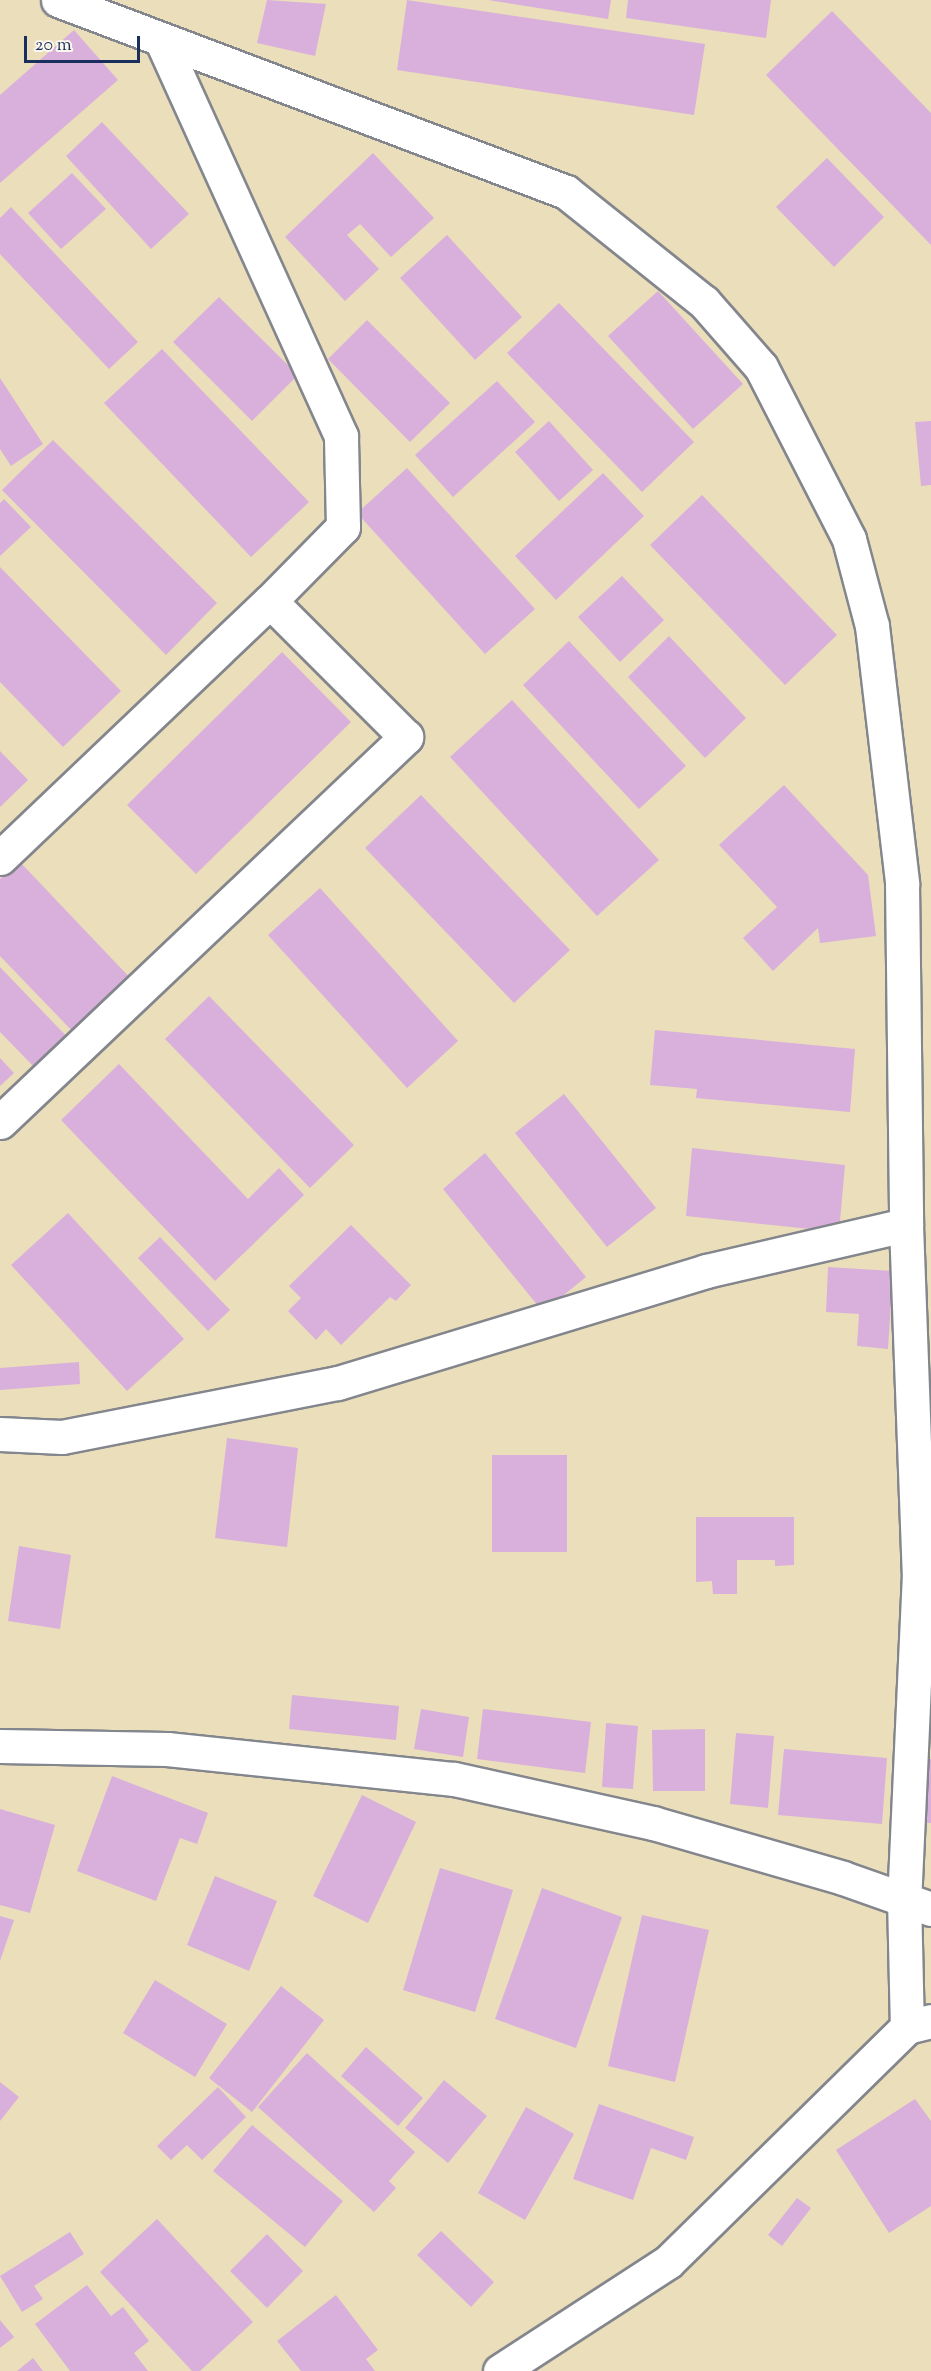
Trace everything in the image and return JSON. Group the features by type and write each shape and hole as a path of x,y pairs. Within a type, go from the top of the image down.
{"street":[{"path":"58,0 566,192 704,302 761,367 849,539 872,626 902,883 917,948 918,1128 906,1225 919,1573 919,2024 668,2262 539,2362 500,2371"},
{"path":"0,858 270,601 342,527 341,436 161,40"},
{"path":"0,1122 406,737 270,601"},
{"path":"0,1434 62,1437 338,1383 706,1271 906,1225"},
{"path":"0,1746 167,1749 454,1779 653,1823 918,1904"}],"building":[{"path":"267,0 326,4 315,56 257,43"},
{"path":"407,0 705,44 694,115 397,70"},
{"path":"488,0 611,0 608,19"},
{"path":"628,0 771,0 766,38 626,18"},
{"path":"832,11 931,113 931,245 766,75"},
{"path":"74,30 118,80 0,183 0,95"},
{"path":"102,122 189,214 151,249 66,156"},
{"path":"373,153 434,218 391,257 360,224 347,235 379,269 345,301 285,237"},
{"path":"827,158 884,217 834,267 776,207"},
{"path":"72,173 106,209 61,249 28,213"},
{"path":"11,207 138,342 109,369 0,254 0,218"},
{"path":"447,235 522,317 475,360 400,278"},
{"path":"658,291 743,384 693,429 608,336"},
{"path":"219,297 298,375 252,421 173,342"},
{"path":"559,303 694,442 642,492 507,353"},
{"path":"367,320 450,403 410,442 328,359"},
{"path":"162,349 309,502 251,557 104,403"},
{"path":"0,378 43,444 11,466 0,449"},
{"path":"497,381 535,422 453,497 415,455"},
{"path":"549,421 593,470 559,501 515,452"},
{"path":"931,421 931,485 921,486 915,422"},
{"path":"53,440 217,603 166,655 2,490"},
{"path":"407,468 535,609 485,654 357,513"},
{"path":"603,473 644,516 556,600 515,556"},
{"path":"702,495 837,635 785,685 650,545"},
{"path":"4,499 31,527 0,556 0,503"},
{"path":"0,567 121,691 63,747 0,682"},
{"path":"622,576 664,620 620,662 578,617"},
{"path":"669,636 746,718 705,758 628,677"},
{"path":"569,641 686,766 639,809 523,685"},
{"path":"282,652 351,722 196,874 127,805"},
{"path":"512,700 659,860 597,916 450,757"},
{"path":"0,751 28,780 0,807"},
{"path":"784,785 868,875 876,936 820,943 818,928 773,971 743,938 777,907 719,845"},
{"path":"421,795 570,950 514,1003 365,848"},
{"path":"19,861 134,982 77,1036 0,956 0,879"},
{"path":"320,888 458,1041 407,1088 268,935"},
{"path":"0,967 72,1042 40,1073 0,1032"},
{"path":"209,996 354,1145 310,1188 165,1039"},
{"path":"655,1030 855,1049 850,1112 696,1098 697,1089 650,1085"},
{"path":"0,1058 14,1073 0,1086"},
{"path":"119,1064 248,1199 279,1168 304,1195 215,1281 61,1120"},
{"path":"564,1094 656,1208 607,1247 515,1133"},
{"path":"692,1148 845,1165 839,1232 686,1216"},
{"path":"485,1153 586,1277 543,1312 443,1189"},
{"path":"68,1213 184,1339 127,1391 11,1265"},
{"path":"351,1225 411,1285 396,1301 390,1297 341,1345 326,1329 316,1340 288,1311 301,1298 289,1286"},
{"path":"160,1237 230,1310 208,1331 138,1258"},
{"path":"828,1267 893,1271 888,1349 857,1346 859,1314 826,1312"},
{"path":"79,1362 80,1384 0,1390 0,1368"},
{"path":"227,1438 298,1448 287,1547 215,1538"},
{"path":"492,1455 567,1455 567,1552 492,1552"},
{"path":"696,1517 794,1517 794,1565 775,1566 775,1560 737,1560 737,1594 713,1594 712,1581 696,1582"},
{"path":"19,1546 71,1555 60,1629 8,1621"},
{"path":"292,1695 399,1706 396,1740 289,1729"},
{"path":"421,1709 469,1717 463,1757 414,1749"},
{"path":"483,1709 591,1722 585,1773 477,1759"},
{"path":"606,1723 638,1726 633,1789 602,1787"},
{"path":"705,1729 705,1791 653,1791 652,1730"},
{"path":"736,1733 774,1736 768,1808 730,1804"},
{"path":"784,1749 887,1758 882,1824 778,1815"},
{"path":"918,1759 931,1759 931,1823 916,1822"},
{"path":"112,1776 208,1813 197,1844 180,1838 156,1901 77,1871"},
{"path":"362,1795 416,1822 368,1923 313,1896"},
{"path":"0,1809 55,1825 30,1913 0,1905"},
{"path":"440,1868 513,1890 475,2012 403,1990"},
{"path":"215,1876 277,1901 249,1971 187,1945"},
{"path":"542,1888 622,1917 576,2048 495,2019"},
{"path":"642,1915 709,1930 675,2082 608,2066"},
{"path":"0,1916 14,1920 0,1961"},
{"path":"155,1980 227,2024 195,2077 123,2033"},
{"path":"281,1986 324,2020 252,2112 209,2078"},
{"path":"366,2047 423,2098 398,2126 341,2076"},
{"path":"307,2053 415,2152 389,2181 396,2188 374,2212 258,2107"},
{"path":"444,2080 487,2116 448,2163 405,2128"},
{"path":"0,2082 19,2097 0,2121"},
{"path":"218,2087 246,2117 202,2160 187,2145 171,2160 157,2146"},
{"path":"915,2099 931,2121 931,2206 889,2233 836,2150"},
{"path":"599,2104 694,2137 686,2160 651,2148 633,2200 573,2179"},
{"path":"526,2107 574,2134 525,2220 478,2193"},
{"path":"252,2125 343,2201 305,2247 213,2171"},
{"path":"797,2198 811,2208 782,2246 768,2235"},
{"path":"157,2219 253,2322 200,2371 192,2371 100,2272"},
{"path":"441,2231 494,2282 471,2307 417,2255"},
{"path":"70,2232 84,2254 34,2286 43,2299 22,2312 0,2276"},
{"path":"267,2234 303,2271 267,2308 230,2271"},
{"path":"87,2285 111,2316 123,2307 149,2341 134,2353 148,2371 70,2371 35,2324"},
{"path":"336,2295 378,2350 366,2359 375,2371 301,2371 277,2341"},
{"path":"0,2320 14,2337 0,2348"},
{"path":"33,2358 43,2371 17,2371"}]}
